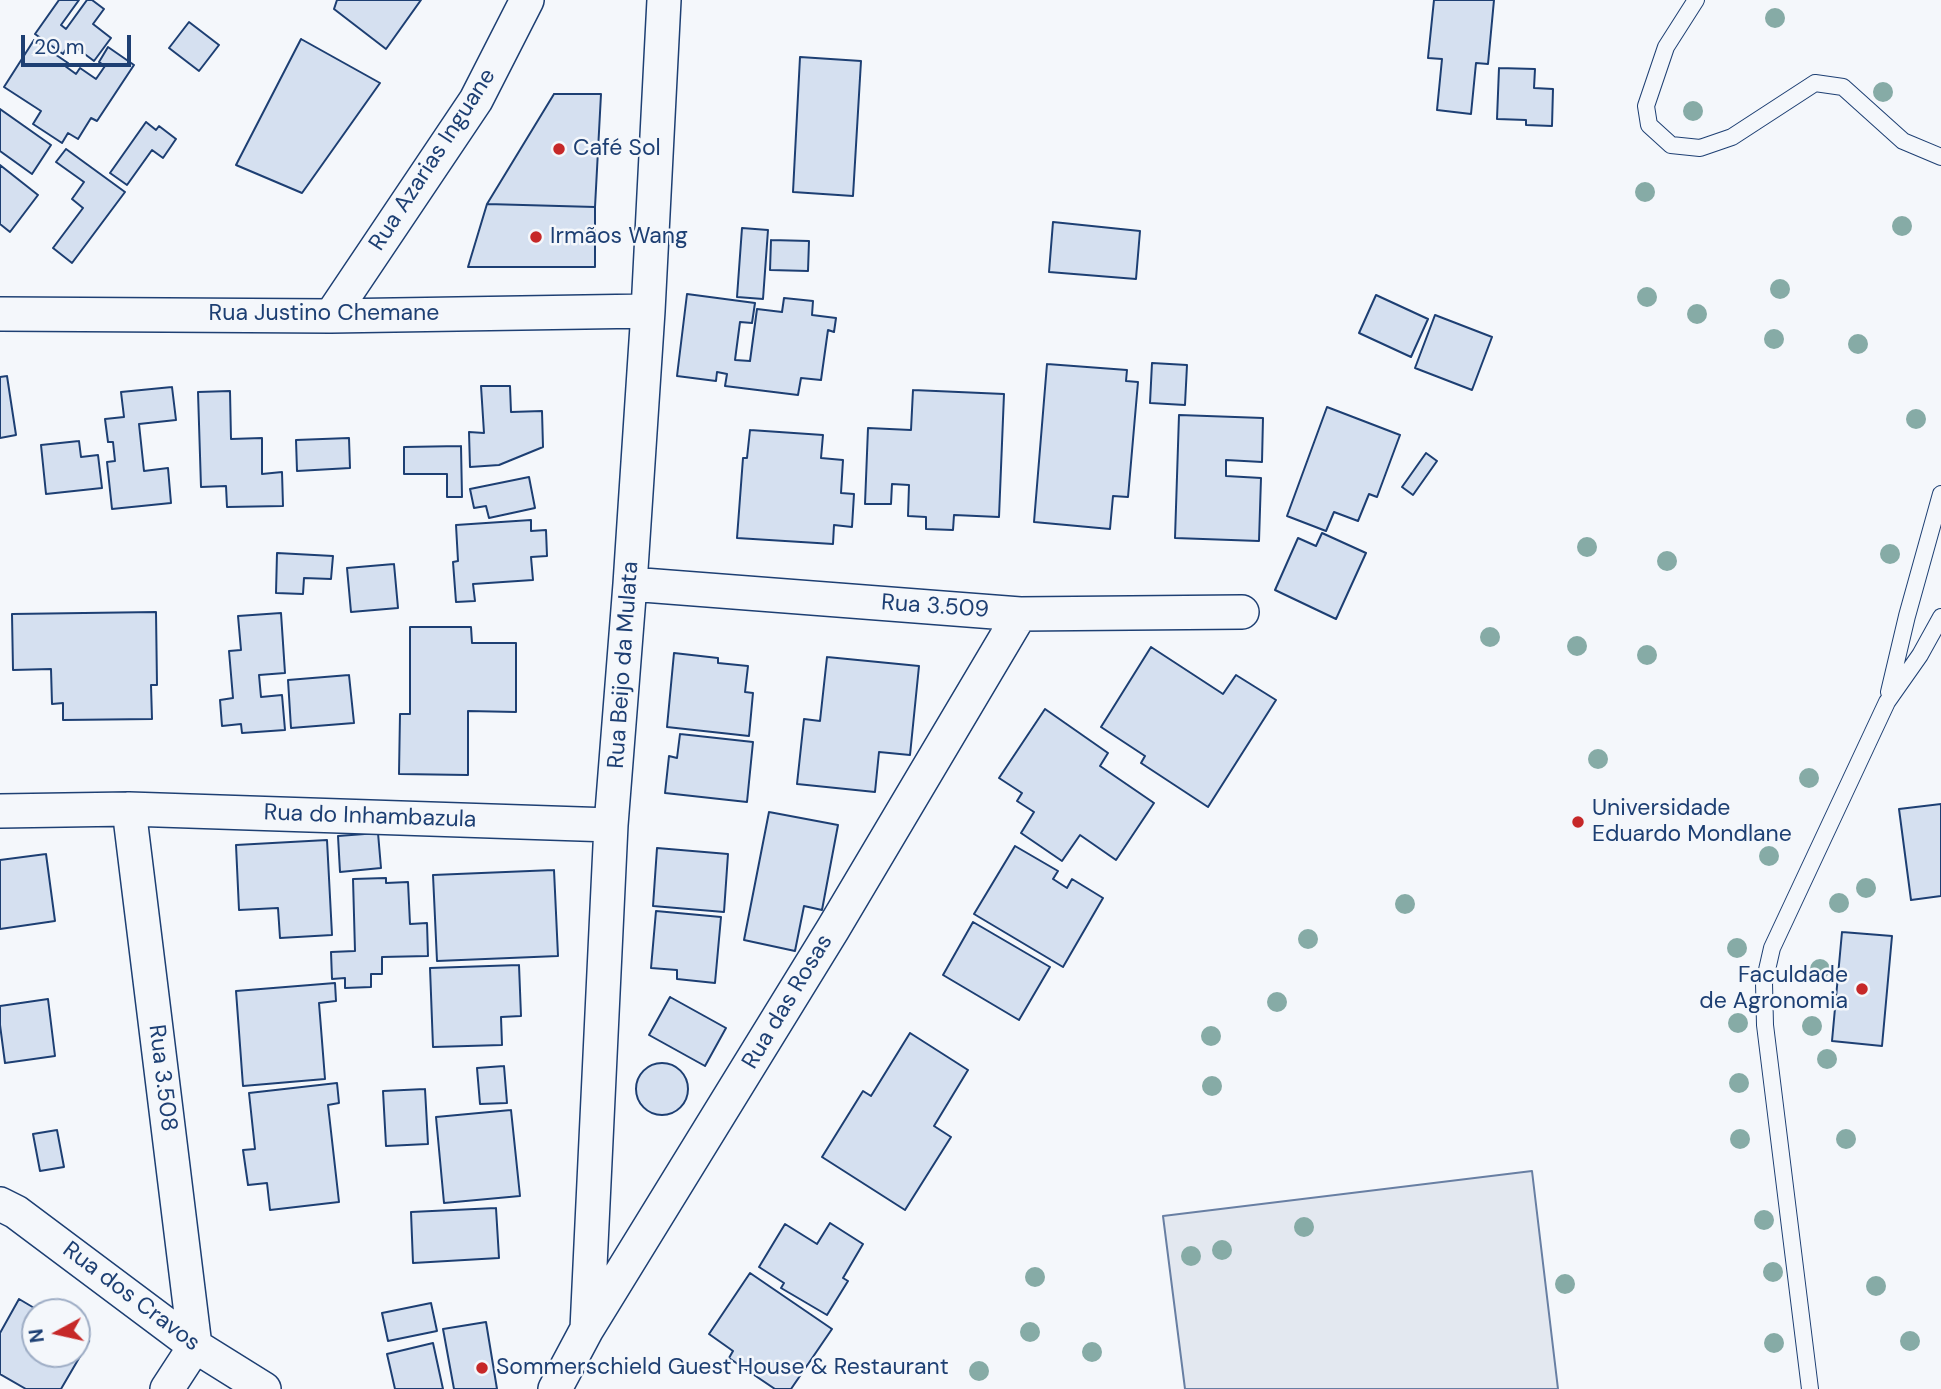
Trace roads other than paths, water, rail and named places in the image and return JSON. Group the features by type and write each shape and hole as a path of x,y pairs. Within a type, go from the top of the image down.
{"street":[{"name":"Rua Azarias Inguane","path":"331,316 476,100 527,0"},
{"name":"Rua Beijo da Mulata","path":"587,1329 611,825 648,311 664,0"},
{"name":"Rua Justino Chemane","path":"0,314 331,316 648,311"},
{"name":"Rua 3.509","path":"630,584 1020,614 1242,612"},
{"name":"Rua das Rosas","path":"555,1389 587,1329 833,929 1020,614"},
{"name":"Rua do Inhambazula","path":"0,811 129,809 611,825"},
{"name":"Rua 3.508","path":"129,809 195,1346"},
{"name":"Rua dos Cravos","path":"0,1204 16,1212 195,1346 264,1389"},
{"path":"167,1389 195,1346"}],"lane":[{"path":"1696,0 1666,47 1646,106 1649,125 1671,145 1700,148 1732,136 1815,83 1843,88 1903,141 1941,157"},
{"path":"1887,702 1907,616 1941,494"},
{"path":"1810,1389 1765,1025 1764,984 1772,948 1887,702 1920,655 1941,617"}],"place":[{"name":"Café Sol","path":"559,149"},
{"name":"Irmãos Wang","path":"536,237"},
{"name":"Universidade Eduardo Mondlane","path":"1578,822"},
{"name":"Faculdade de Agronomia","path":"1862,989"},
{"name":"Sommerschield Guest House & Restaurant","path":"482,1368"}]}
